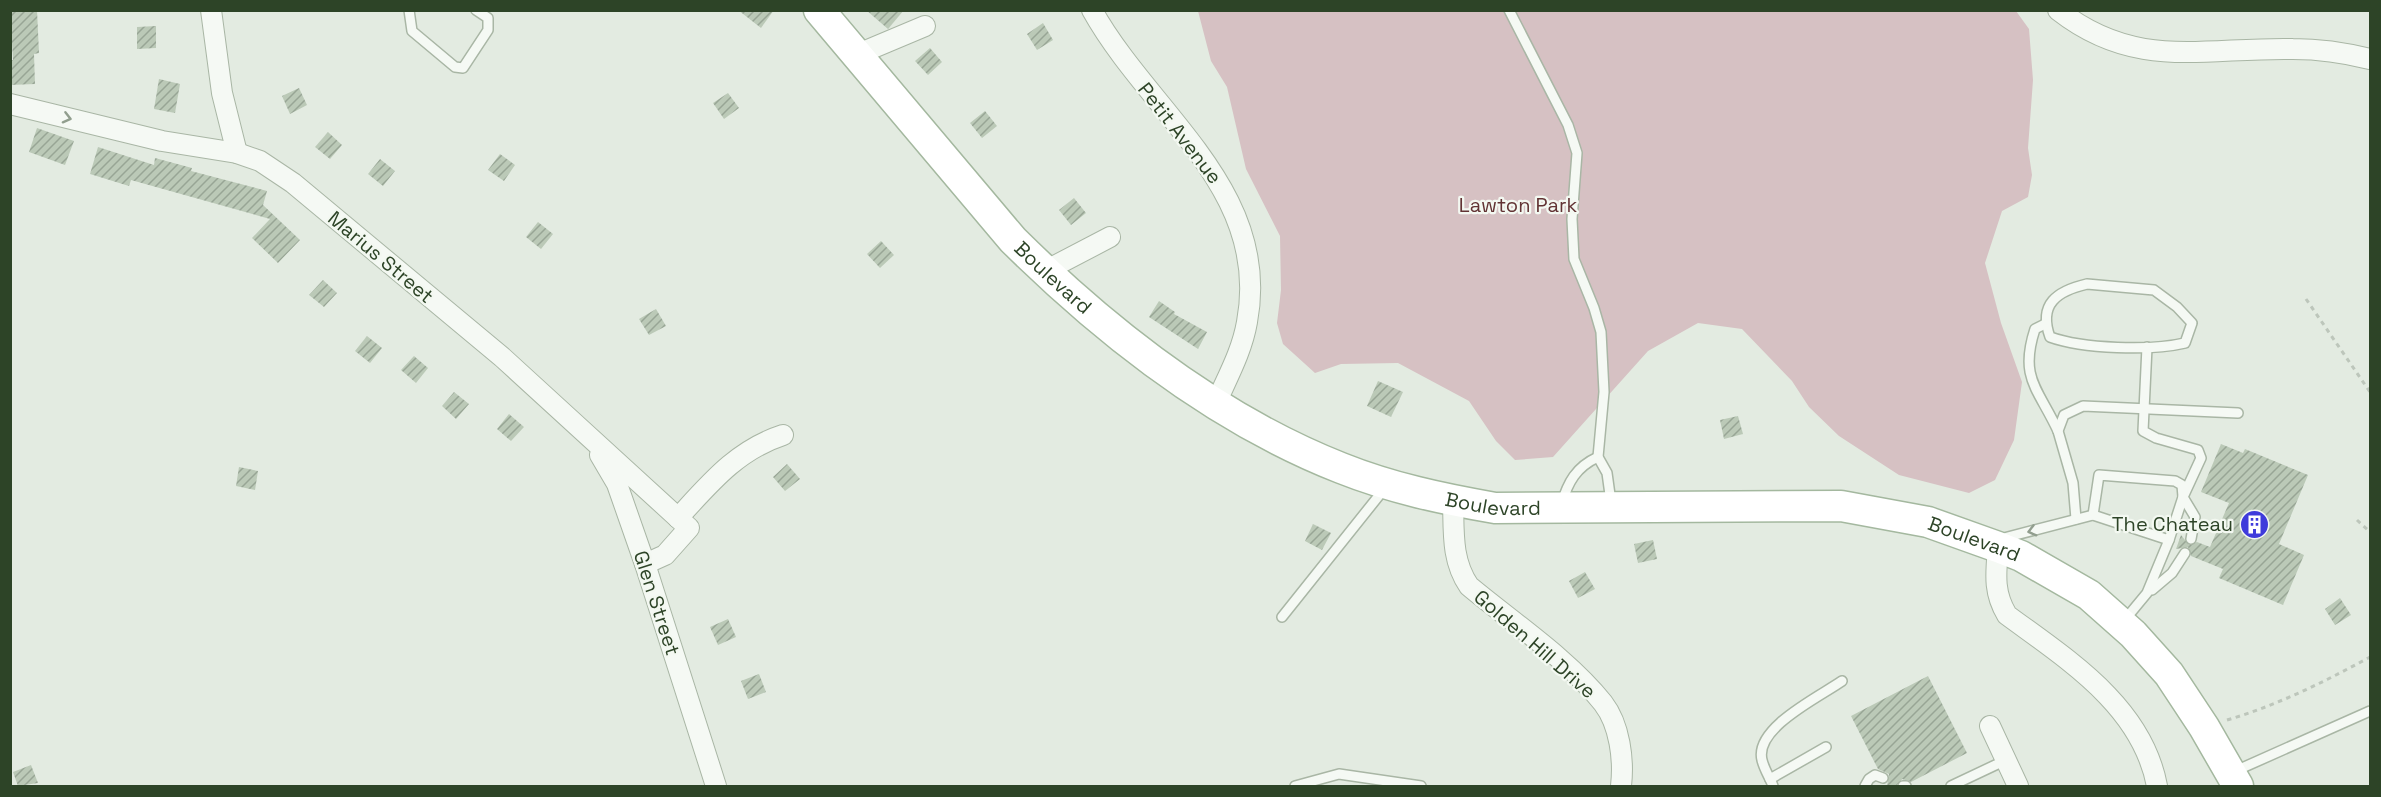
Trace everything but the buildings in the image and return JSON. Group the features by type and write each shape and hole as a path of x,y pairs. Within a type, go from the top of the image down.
{"main road":[{"name":"Boulevard","path":"819,10 1013,240 1044,271 1112,330 1262,431 1341,468 1389,484 1453,501 1495,508 1841,506 1929,522 2021,556 2089,595 2121,624 2169,674 2204,727 2234,780"}],"street":[{"path":"211,10 220,83 237,153"},
{"name":"Petit Avenue","path":"1092,10 1125,62 1204,157 1220,181 1238,221 1252,275 1247,322 1238,355 1216,402"},
{"path":"2058,10 2104,40 2136,49 2172,54 2294,48 2370,59"},
{"path":"856,55 925,26"},
{"name":"Marius Street","path":"10,104 162,141 237,153 260,161 293,183 502,357 684,523"},
{"path":"1044,271 1110,237"},
{"name":"Glen Street","path":"580,429 617,484 716,786"},
{"path":"645,564 665,555 684,523 735,458 760,443 783,435"},
{"name":"Golden Hill Drive","path":"1453,501 1454,554 1461,575 1468,586 1568,668 1604,704 1618,734 1621,786"},
{"path":"1993,545 1995,583 1999,601 2007,615 2090,677 2119,709 2141,741 2154,769 2157,786"},
{"path":"1990,726 2018,786"}],"lane":[{"path":"409,10 412,31 456,67 463,68 488,30 488,18 476,10"},
{"path":"1509,10 1568,125 1577,153 1572,219 1574,259 1601,332 1604,392 1598,457 1607,473 1612,508"},
{"path":"2087,284 2154,290 2177,307 2192,323 2185,343 2168,347 2147,346 2065,343 2050,337 2045,324 2048,309 2056,295 2069,288 2087,284"},
{"path":"2045,324 2035,329 2027,362 2029,374 2058,431 2073,483 2076,519"},
{"path":"2147,346 2143,431 2156,438 2198,450 2201,458 2183,497 2169,540 2147,593"},
{"path":"2058,431 2064,415 2083,406 2238,413"},
{"path":"1560,508 1568,482 1583,464 1598,457"},
{"path":"2093,515 2099,475 2175,481 2182,485 2183,497 2194,518 2191,539"},
{"path":"1282,617 1389,484"},
{"path":"1993,545 2093,515 2169,540"},
{"path":"2121,624 2147,593 2172,573 2185,553"},
{"path":"1826,747 1772,783 1761,759 1762,742 1773,728 1842,681"},
{"path":"2234,780 2370,711"},
{"path":"1951,786 2006,760"},
{"path":"1295,786 1339,774 1421,786"},
{"path":"1864,786 1869,779 1875,776 1883,778"}],"path":[{"path":"2306,299 2370,392"},
{"path":"2357,520 2370,532"},
{"path":"2204,727 2257,711 2310,690 2370,657"}],"green space":[{"name":"Lawton Park","path":"1198,11 2016,11 2029,29 2033,80 2028,148 2032,175 2028,197 2002,211 1985,263 2001,323 2022,382 2014,440 1995,480 1969,493 1899,475 1839,436 1809,407 1792,381 1742,329 1698,323 1648,351 1553,457 1515,460 1496,441 1469,401 1398,363 1341,364 1315,373 1283,344 1277,323 1281,290 1280,236 1246,169 1227,87 1211,61"}],"place":[{"name":"The Chateau","path":"2254,524"}]}
